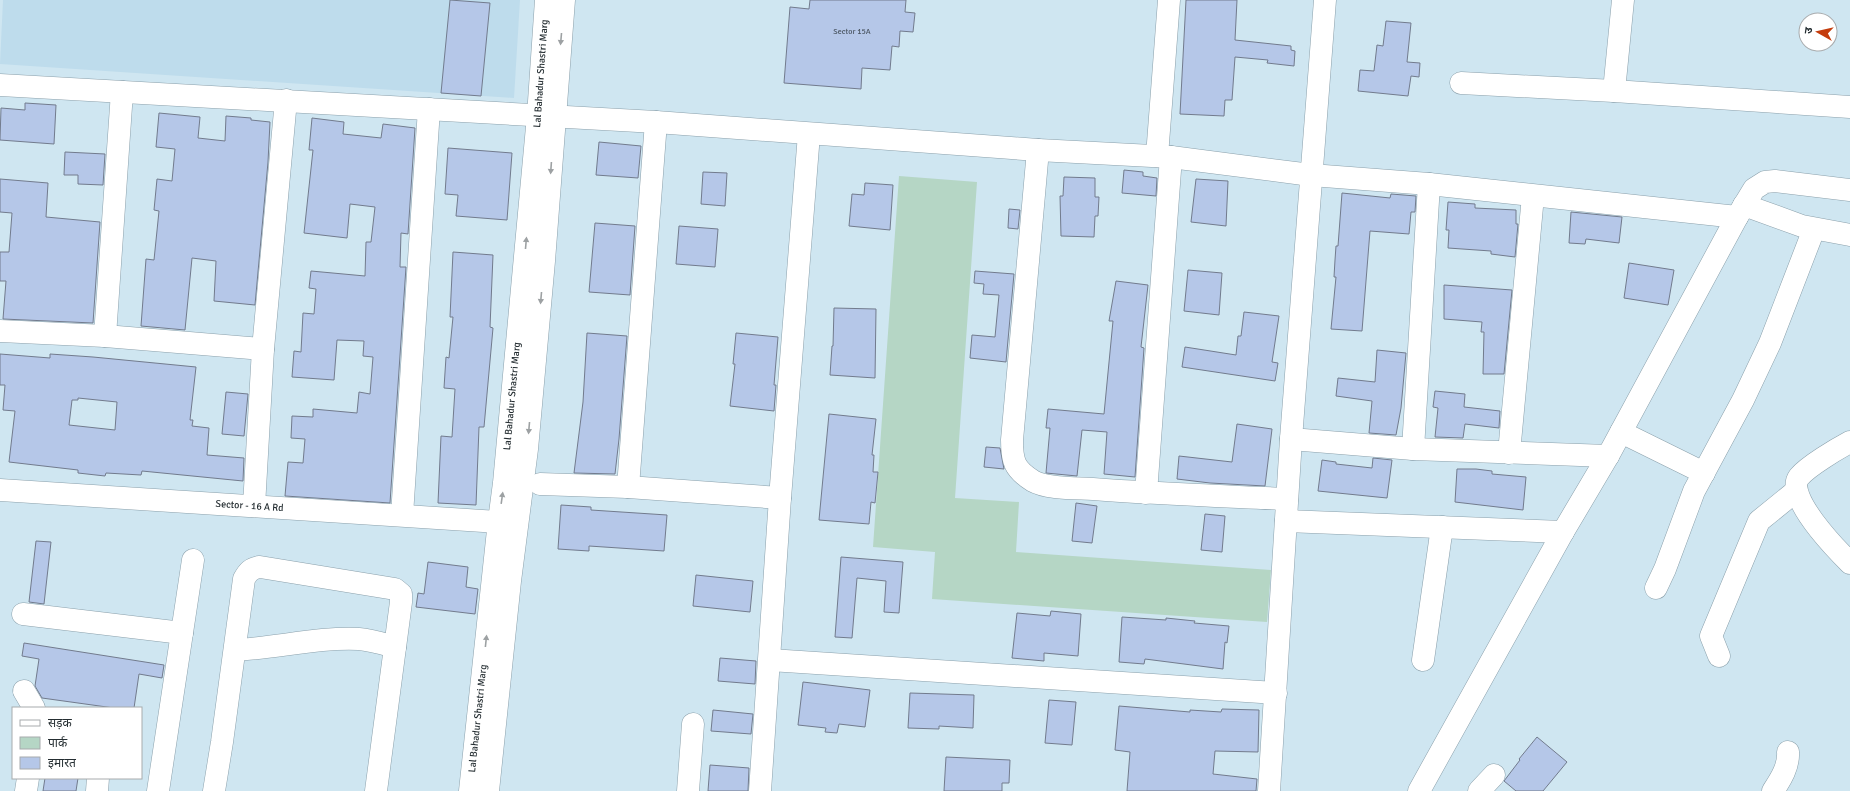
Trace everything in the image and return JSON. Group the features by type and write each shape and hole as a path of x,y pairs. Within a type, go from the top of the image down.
{"street":[{"name":"Lal Bahadur Shastri Marg","path":"476,791 508,522 527,449 544,261 546,0"},
{"path":"546,116 564,0"},
{"path":"1146,493 1164,156 1169,0"},
{"path":"1269,791 1287,499 1325,0"},
{"path":"1614,91 1623,0"},
{"path":"1461,83 1850,106"},
{"path":"0,85 429,108 656,122 1038,150 1164,156 1311,175 1429,184 1533,196 1740,211 1814,229 1850,235"},
{"path":"105,336 122,92"},
{"path":"254,506 263,349 286,100"},
{"path":"402,515 429,108"},
{"path":"628,487 656,122"},
{"path":"760,791 780,498 809,134"},
{"path":"1038,150 1012,440 1012,458 1019,470 1034,481 1055,486 1146,493 1287,499"},
{"path":"1419,791 1563,532 1608,456 1740,211 1754,189 1765,182 1776,181 1850,190"},
{"path":"1413,449 1429,184"},
{"path":"1509,453 1533,196"},
{"path":"1656,588 1665,569 1694,491 1743,400 1770,343 1814,229"},
{"path":"0,331 105,336 263,349"},
{"path":"1621,432 1704,473"},
{"path":"1292,439 1413,449 1608,456"},
{"path":"1850,442 1800,476 1796,486 1796,491 1813,520 1850,563"},
{"path":"540,484 628,487 780,498"},
{"name":"Sector - 16 A Rd","path":"0,490 508,522"},
{"path":"1719,656 1711,636 1759,522 1796,491"},
{"path":"1286,521 1563,532"},
{"path":"1423,660 1442,527"},
{"path":"158,791 193,560"},
{"path":"214,791 244,579 248,572 254,567 395,589 401,594 402,602 376,791"},
{"path":"23,614 182,633"},
{"path":"235,650 260,649 297,643 360,639 396,647"},
{"path":"770,660 1276,693"},
{"path":"688,791 693,724"},
{"path":"1773,791 1786,768 1789,759 1788,752"},
{"path":"1479,791 1494,775"},
{"path":"26,791 28,779"},
{"path":"97,791 98,779"}],"shaded area":[{"path":"3,0 520,0 514,98 0,64"}],"green space":[{"path":"899,176 977,182 955,498 1019,502 1016,552 1271,570 1267,622 932,599 935,552 873,547"}],"building":[{"path":"450,0 490,3 481,96 441,93"},
{"path":"810,0 906,0 905,12 915,13 913,32 900,31 899,47 892,46 890,70 862,68 861,89 784,83 790,7 809,9"},
{"path":"1186,0 1237,0 1235,40 1291,46 1291,50 1295,51 1294,66 1267,63 1268,60 1235,57 1232,100 1225,100 1224,116 1180,114"},
{"path":"1386,21 1411,23 1407,62 1420,63 1419,77 1411,76 1408,96 1358,91 1360,70 1374,71 1377,45 1383,46"},
{"path":"25,103 56,105 54,144 0,140 1,108 25,110"},
{"path":"159,113 200,117 198,138 225,141 226,116 251,118 251,120 270,122 268,162 255,305 214,301 216,261 192,258 185,330 141,326 146,259 154,260 159,211 154,210 157,179 172,181 175,149 156,147"},
{"path":"312,118 344,122 343,134 381,138 383,124 415,128 408,234 401,233 400,267 406,267 390,503 285,496 288,462 303,463 305,439 291,438 292,416 313,417 313,409 357,413 359,392 370,394 373,357 363,356 364,341 337,340 334,380 292,377 294,351 301,352 303,313 314,314 316,289 309,288 311,271 365,276 366,242 371,242 375,207 350,204 347,238 304,233 313,150 309,150"},
{"path":"599,142 641,146 638,178 596,175"},
{"path":"448,148 512,153 507,220 456,216 458,195 445,194"},
{"path":"65,152 105,154 103,185 78,184 78,175 64,175"},
{"path":"1124,170 1143,172 1143,176 1157,178 1156,196 1122,193"},
{"path":"703,172 727,173 725,206 701,204"},
{"path":"1064,177 1095,178 1095,197 1099,197 1098,216 1095,216 1094,237 1061,236 1060,196 1063,196"},
{"path":"0,179 48,183 46,217 100,222 93,323 3,319 6,281 0,281 0,252 9,252 12,213 0,212"},
{"path":"1196,179 1228,181 1226,226 1191,222"},
{"path":"865,183 893,185 890,230 849,226 852,194 864,195"},
{"path":"1342,193 1390,198 1391,194 1416,196 1415,212 1411,212 1409,234 1370,231 1362,331 1331,329 1336,277 1334,277 1336,246 1338,246"},
{"path":"1448,202 1475,204 1475,208 1516,210 1516,224 1518,224 1515,257 1491,254 1491,251 1448,248 1449,230 1446,230"},
{"path":"1009,209 1020,210 1018,229 1008,228"},
{"path":"1571,212 1622,217 1619,243 1586,239 1585,244 1569,243"},
{"path":"595,223 635,226 630,295 589,292"},
{"path":"679,226 718,229 715,267 676,264"},
{"path":"453,252 493,255 490,327 493,328 484,427 479,427 476,505 438,503 441,436 452,437 455,389 444,388 446,357 449,358 453,317 450,317"},
{"path":"1629,263 1674,270 1668,305 1624,298"},
{"path":"1188,270 1222,273 1219,315 1184,311"},
{"path":"975,271 1014,274 1006,362 970,358 972,335 995,337 999,295 983,294 984,284 974,283"},
{"path":"1116,281 1148,285 1141,347 1144,348 1135,477 1104,474 1107,432 1082,430 1077,476 1046,473 1050,428 1046,428 1048,409 1104,414 1113,321 1109,321"},
{"path":"1444,285 1512,290 1504,374 1483,374 1484,332 1481,332 1482,322 1444,319"},
{"path":"834,308 876,309 875,378 830,375 833,346"},
{"path":"1244,312 1279,316 1272,362 1278,363 1275,381 1182,367 1185,347 1236,355 1238,336 1241,336"},
{"path":"587,333 627,336 615,474 574,473 583,402"},
{"path":"736,333 778,337 774,385 776,385 774,411 730,406 735,364 733,364"},
{"path":"1377,350 1406,353 1401,408 1396,435 1369,433 1372,401 1336,396 1338,378 1375,382"},
{"path":"0,354 50,358 50,354 196,367 190,420 193,420 192,426 209,428 207,455 244,458 243,481 142,471 141,475 106,473 105,476 78,473 78,470 9,462 15,411 3,410 5,385 0,385","holes":["78,398 117,402 115,430 69,425 72,400 78,400"]},
{"path":"1435,391 1465,394 1464,407 1500,411 1499,428 1465,424 1463,438 1435,437 1438,408 1433,407"},
{"path":"226,392 248,394 244,436 222,434"},
{"path":"829,414 876,419 872,455 874,455 873,472 878,472 875,503 871,502 869,524 819,520"},
{"path":"1237,424 1272,429 1265,486 1210,483 1177,479 1179,456 1232,462"},
{"path":"986,447 1000,448 1004,469 984,467"},
{"path":"1373,458 1392,460 1387,498 1318,491 1322,460 1336,462 1336,464 1372,468"},
{"path":"1457,469 1476,469 1492,471 1492,474 1526,477 1523,510 1455,502"},
{"path":"1076,503 1097,506 1092,543 1072,541"},
{"path":"561,505 591,507 591,510 667,515 664,551 589,546 589,551 558,549"},
{"path":"1205,514 1225,516 1222,552 1201,550"},
{"path":"36,541 51,542 44,604 29,602"},
{"path":"841,557 903,562 899,613 884,612 886,581 857,578 852,638 835,637"},
{"path":"428,562 468,567 466,587 478,589 475,614 416,607 418,593 424,594"},
{"path":"696,575 753,581 750,612 693,606"},
{"path":"1051,611 1081,614 1078,656 1044,653 1044,661 1012,658 1017,613 1050,616"},
{"path":"1122,617 1166,620 1166,618 1195,621 1194,623 1229,626 1227,643 1225,642 1223,669 1145,659 1144,664 1119,662"},
{"path":"24,643 164,665 162,678 139,674 134,707 107,707 42,698 35,686 39,659 22,656"},
{"path":"720,658 756,661 755,684 718,681"},
{"path":"803,682 870,690 865,727 839,724 837,733 825,732 826,728 798,725"},
{"path":"910,693 974,695 973,728 939,726 939,729 908,728"},
{"path":"1049,700 1076,702 1072,745 1045,743"},
{"path":"1119,706 1190,712 1190,710 1221,712 1222,709 1259,710 1258,752 1215,751 1213,774 1257,779 1256,791 1127,791 1130,752 1115,750"},
{"path":"713,710 753,714 751,734 711,731"},
{"path":"1537,737 1567,762 1543,791 1516,791 1504,781 1520,760 1519,759"},
{"path":"946,757 1010,760 1009,783 1002,783 1002,791 944,791"},
{"path":"710,765 749,768 748,791 708,791"},
{"path":"45,779 78,779 76,791 43,791"}]}
